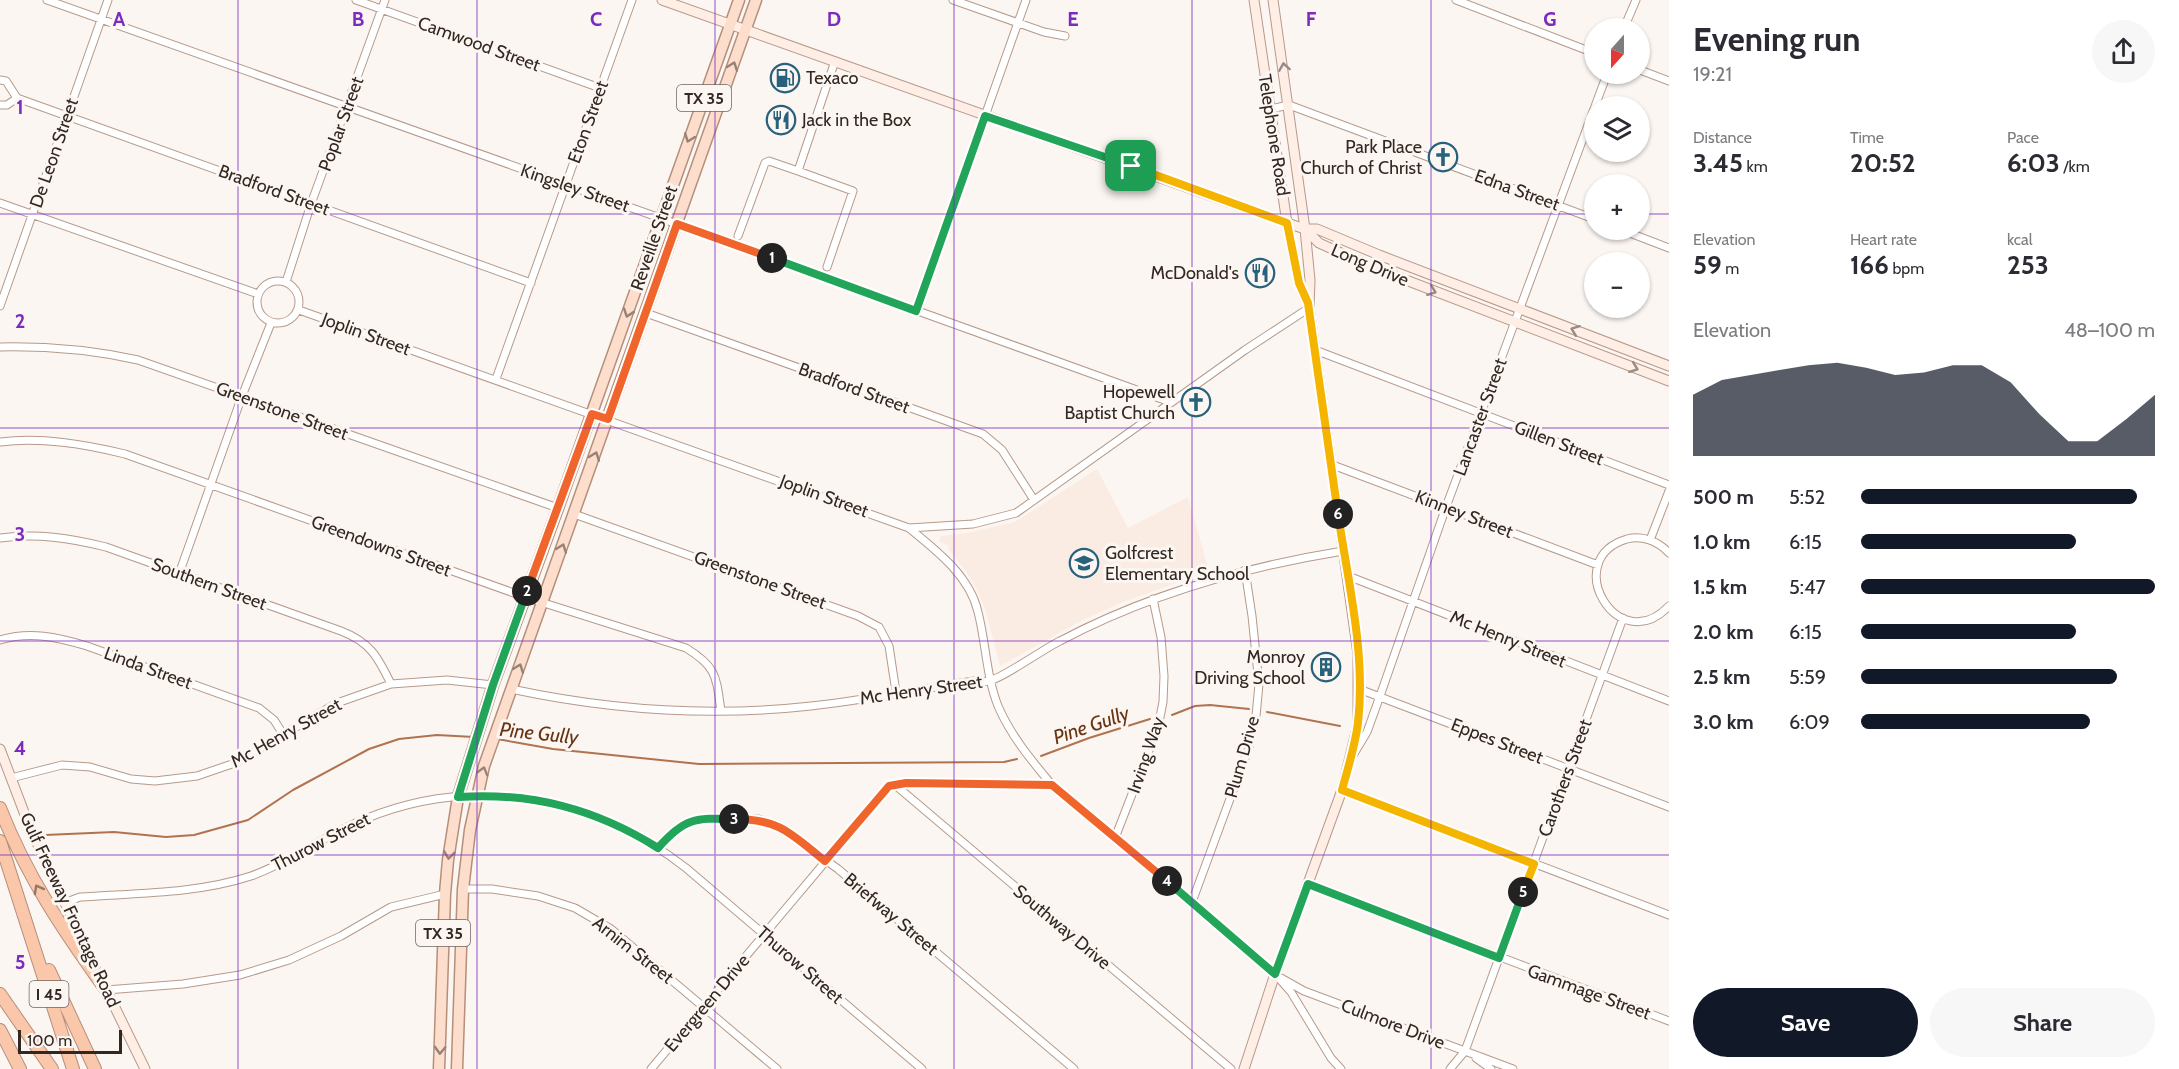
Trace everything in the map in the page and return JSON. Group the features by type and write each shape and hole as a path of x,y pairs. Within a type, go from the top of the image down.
{"highway":[{"path":"0,808 40,894 106,990"},
{"name":"I 45","path":"0,841 73,1069"},
{"path":"26,920 95,1069"},
{"name":"I 45","path":"0,994 52,1069"},
{"path":"0,1030 20,1069"}],"main road":[{"path":"662,0 1305,229"},
{"name":"Reveille Street","path":"439,1069 445,894 458,797 493,685 739,0"},
{"name":"Reveille Street","path":"456,1069 463,889 470,830 491,746 756,0"},
{"name":"Telephone Road","path":"1244,1069 1275,974 1342,790 1358,723 1359,689 1358,654 1348,576 1315,350 1308,305 1299,283 1287,223 1254,0"},
{"name":"Telephone Road","path":"1273,0 1305,229 1310,280 1308,305"},
{"path":"1258,26 1277,23"},
{"name":"Long Drive","path":"1305,229 1317,229 1669,366"},
{"name":"Long Drive","path":"1305,229 1319,243 1410,282 1669,381"},
{"path":"1410,282 1416,269"},
{"path":"1610,358 1615,345"},
{"name":"Gulf Freeway Frontage Road","path":"0,749 30,828 145,1069"},
{"path":"442,988 460,984"}],"street":[{"name":"Kingsley Street","path":"46,0 566,184 1170,402"},
{"name":"De Leon Street","path":"0,306 108,0"},
{"name":"Camwood Street","path":"356,0 600,88"},
{"name":"Poplar Street","path":"286,282 311,204 385,0"},
{"name":"Eton Street","path":"496,380 632,0"},
{"path":"953,0 1044,32 1065,36"},
{"path":"916,311 1026,0"},
{"path":"1456,0 1584,49"},
{"path":"1628,18 1636,0"},
{"path":"798,171 835,61"},
{"path":"1650,74 1669,81"},
{"path":"0,80 6,81 17,98 7,105 0,105"},
{"name":"Lancaster Street","path":"1350,760 1367,732 1446,507 1603,84"},
{"name":"Bradford Street","path":"17,98 531,283"},
{"path":"1270,110 1289,105"},
{"name":"Edna Street","path":"1289,105 1584,215"},
{"path":"738,236 765,163 769,161 798,171 853,191 826,267"},
{"path":"0,202 258,294"},
{"path":"1648,240 1669,248"},
{"path":"275,281 286,282 296,289 300,299 299,310 292,320 282,324 271,323 261,316 257,306 258,294 264,285 275,281"},
{"name":"Joplin Street","path":"299,310 909,528 974,524 1016,513 1308,305"},
{"name":"Bradford Street","path":"646,313 983,434 1002,450 1034,500"},
{"path":"179,574 242,396 271,323"},
{"name":"Greenstone Street","path":"0,347 41,346 106,353 168,369 558,508"},
{"name":"Gillen Street","path":"1315,350 1669,485"},
{"name":"Greendowns Street","path":"0,442 37,441 95,447 125,454 525,597 686,648 705,660 716,677 721,711"},
{"name":"Kinney Street","path":"1330,464 1598,565"},
{"path":"1650,540 1669,491"},
{"name":"Greenstone Street","path":"574,514 879,627 889,646 896,693"},
{"path":"909,528 943,556 965,584 978,609 990,682 1010,731 1052,785 1275,974 1291,992 1331,1058 1341,1069"},
{"name":"Southern Street","path":"0,538 19,535 66,537 106,547 356,637 379,659 392,684"},
{"path":"1669,553 1662,546 1650,540 1631,538 1619,542 1604,554 1598,565 1596,584 1607,608 1623,618 1648,620 1661,614 1669,606"},
{"name":"Mc Henry Street","path":"511,689 624,707 721,711 811,706 974,681 990,682 1057,642 1096,622 1153,598 1196,583 1245,570 1343,551"},
{"name":"Plum Drive","path":"1192,902 1248,750 1256,717 1259,684 1245,570"},
{"name":"Mc Henry Street","path":"1348,576 1669,701"},
{"name":"Irving Way","path":"1115,838 1158,727 1163,702 1161,637 1153,598"},
{"name":"Carothers Street","path":"1450,1069 1465,1051 1623,618"},
{"name":"Linda Street","path":"0,640 27,634 62,639 87,646 259,708 274,720 283,734"},
{"name":"Mc Henry Street","path":"11,778 51,767 68,765 90,767 131,779 155,781 197,776 235,763 337,703 392,684 447,680 493,685"},
{"name":"Eppes Street","path":"1359,689 1669,807"},
{"path":"894,784 1052,785"},
{"name":"Evergreen Drive","path":"651,1069 884,789 894,784"},
{"name":"Southway Drive","path":"894,784 1231,1069"},
{"path":"1342,790 1669,915"},
{"name":"Thurow Street","path":"64,903 80,897 192,889 238,880 270,869 341,829 384,811 430,800 477,796 521,798 579,810 616,824 658,848 681,864 922,1069"},
{"name":"Briefway Street","path":"658,848 676,829 694,820 706,818 758,819 784,829 838,869 1074,1069"},
{"name":"Gammage Street","path":"1308,884 1669,1021"},
{"name":"Arnim Street","path":"463,889 492,889 538,896 574,908 611,929 777,1069"},
{"path":"106,990 183,984 240,975 290,960 341,936 392,907 445,894"},
{"name":"Culmore Drive","path":"1275,974 1304,990 1513,1069"},
{"path":"1465,1051 1491,1069"}],"shaded area":[{"name":"Golfcrest Elementary School","path":"1097,469 1128,528 1188,497 1209,571 1118,604 1079,622 1000,666 985,609 977,590 966,571 948,549 949,546 939,541 941,536 967,533 1015,522"}],"waterway":[{"name":"Pine Gully","path":"1172,715 1195,706 1210,705 1249,709"},
{"name":"Pine Gully","path":"1267,712 1340,726"},
{"name":"Pine Gully","path":"1041,756 1150,719"},
{"name":"Pine Gully","path":"45,835 114,832 166,837 194,835 248,820 293,790 369,749 399,739 437,735 474,737"},
{"name":"Pine Gully","path":"497,739 553,749 699,764 1004,762 1017,759"}],"place":[{"name":"Texaco","path":"785,78"},
{"name":"Jack in the Box","path":"781,120"},
{"name":"Park Place Church of Christ","path":"1443,157"},
{"name":"McDonald's","path":"1260,273"},
{"name":"Hopewell Baptist Church","path":"1196,402"},
{"name":"Golfcrest Elementary School","path":"1084,563"},
{"name":"Monroy Driving School","path":"1326,667"}],"route":[{"path":"985,116 1131,166 1287,223 1299,283 1308,303 1358,654 1358,723 1342,790 1534,864 1499,958 1308,884 1275,974 1052,785 894,784 884,789 825,861 790,832 764,820 706,818 694,820 676,829 658,848 616,824 566,806 510,796 458,797 493,685 592,414 608,419 677,224 916,311 985,116"}]}
